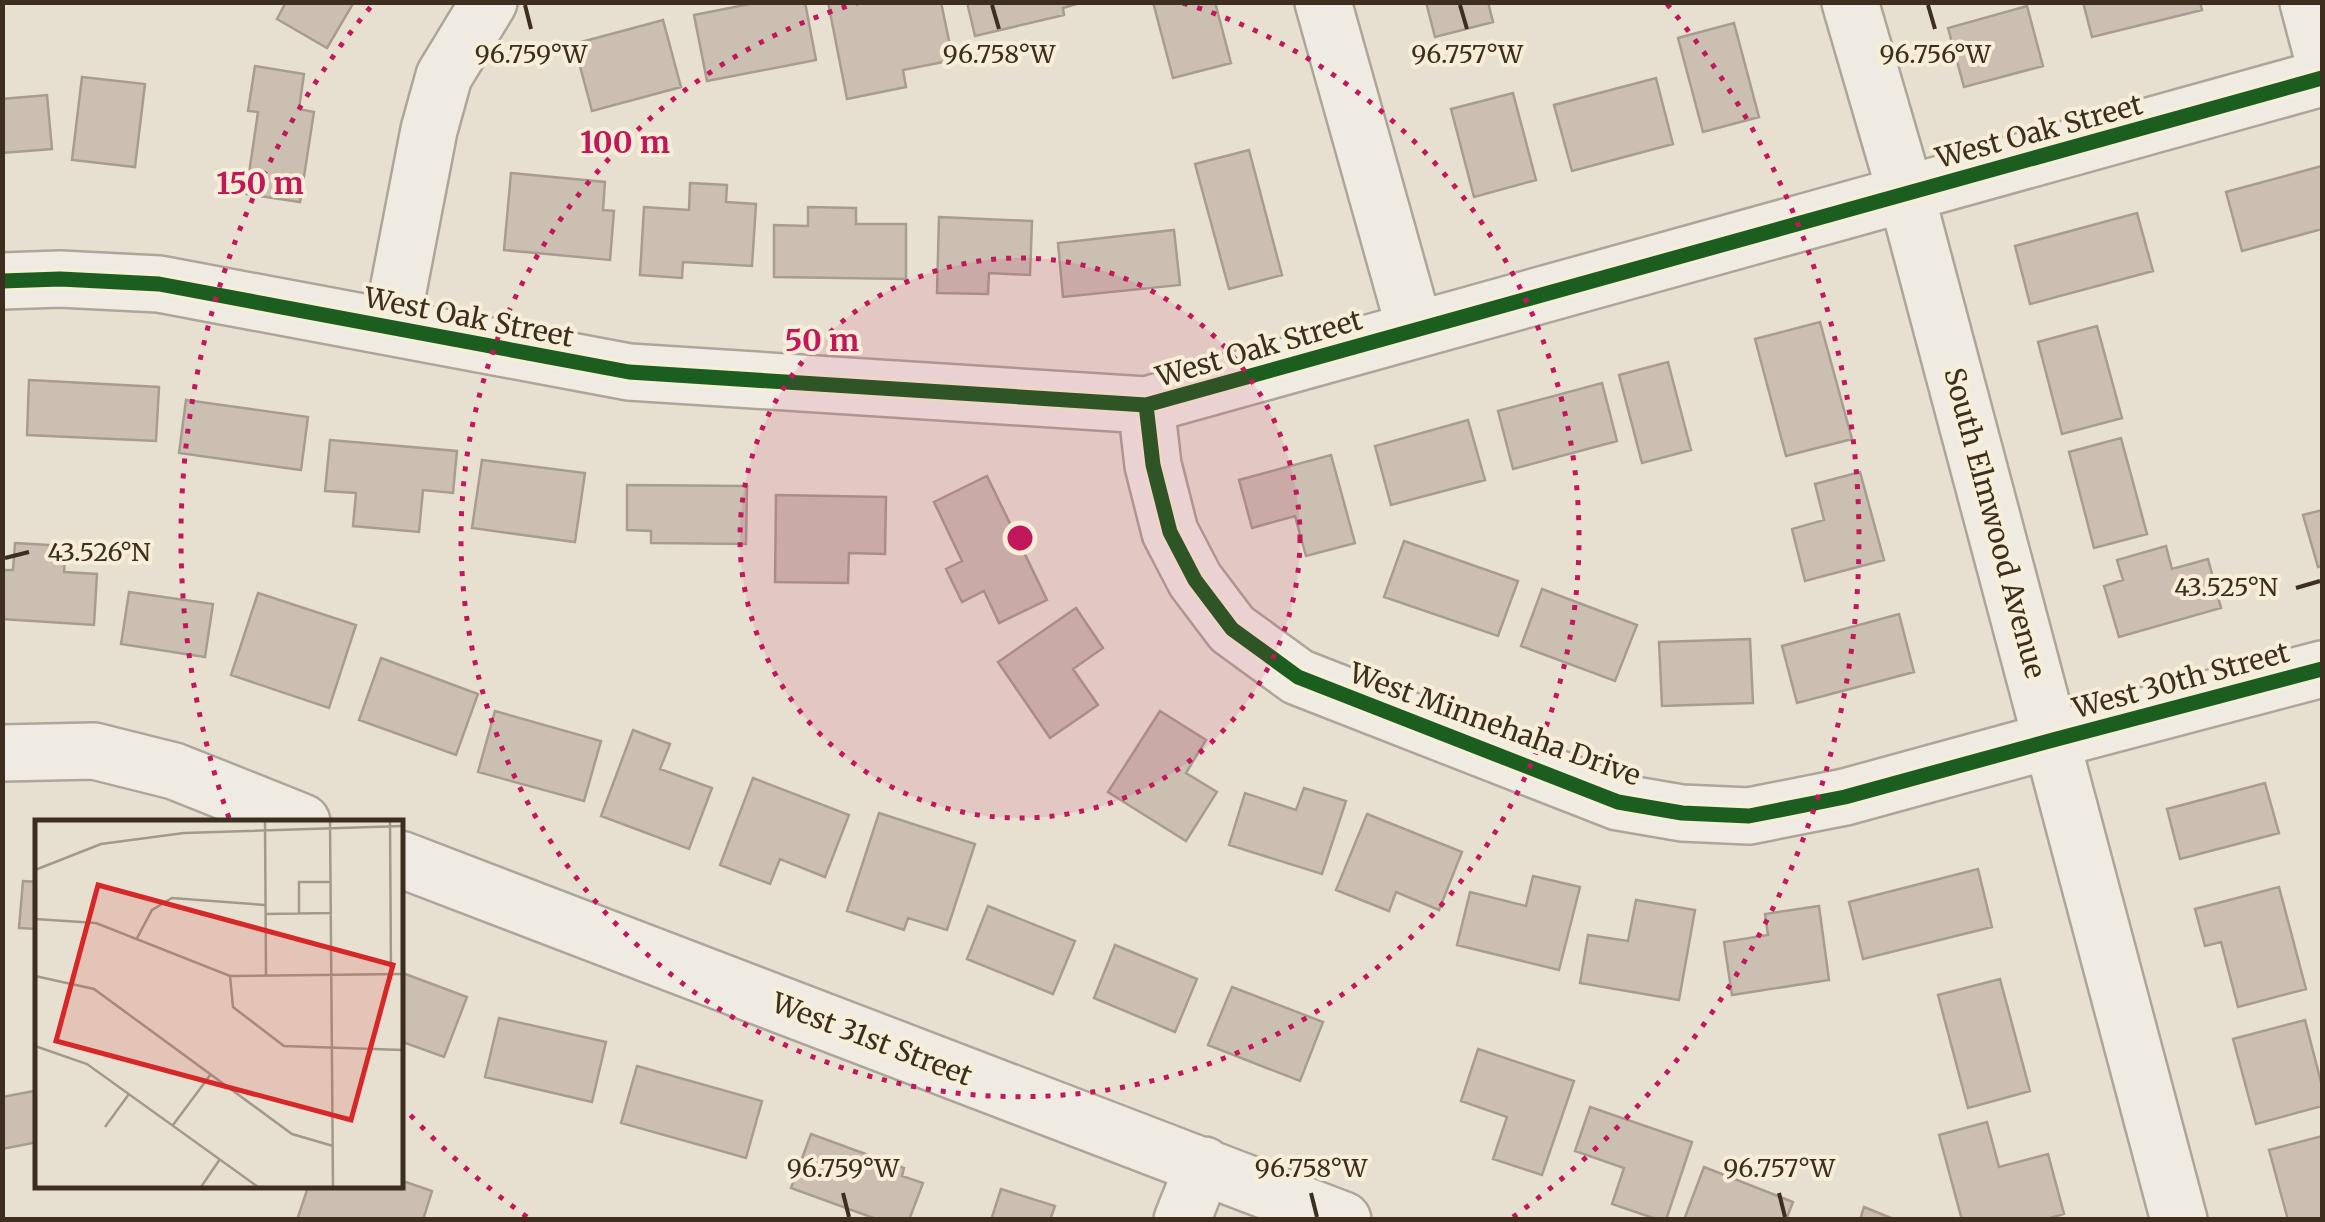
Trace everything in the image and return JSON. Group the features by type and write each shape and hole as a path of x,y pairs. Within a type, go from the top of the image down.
{"street":[{"path":"390,327 429,130 444,76 489,2"},
{"path":"1323,2 1415,330"},
{"name":"South Elmwood Avenue","path":"1850,2 1906,194 2179,1220"},
{"path":"2308,2 2322,54"},
{"name":"West Oak Street","path":"2,282 60,279 159,284 629,372 1146,405 2322,78"},
{"name":"West Minnehaha Drive","path":"1146,405 1154,465 1170,532 1195,580 1232,629 1298,677 1618,802 1682,813 1749,816 1845,797 2053,740"},
{"name":"West 30th Street","path":"2053,740 2322,669"},
{"path":"2,753 94,751 174,771 297,820"},
{"name":"West 31st Street","path":"402,861 1344,1220"},
{"path":"1182,1220 1204,1165"}],"building":[{"path":"286,2 354,2 327,48 277,19"},
{"path":"760,2 805,2 816,60 707,81 694,15"},
{"path":"828,2 941,2 953,60 903,70 906,87 847,99"},
{"path":"967,2 1083,2 1063,8 1064,15 975,36"},
{"path":"1153,2 1215,2 1231,63 1173,78"},
{"path":"1426,2 1488,2 1493,22 1435,37"},
{"path":"2083,2 2200,2 2202,10 2092,37"},
{"path":"2027,6 2043,66 1964,87 1948,28"},
{"path":"663,20 681,87 592,111 574,44"},
{"path":"1734,23 1759,117 1703,132 1678,38"},
{"path":"255,66 304,74 299,109 314,112 300,202 246,194 258,112 248,111"},
{"path":"82,77 145,84 135,167 72,160"},
{"path":"1656,78 1673,144 1572,171 1554,105"},
{"path":"1513,93 1536,180 1474,197 1451,109"},
{"path":"47,95 52,149 2,153 2,99"},
{"path":"1249,150 1282,275 1229,289 1195,164"},
{"path":"2322,166 2322,229 2242,251 2226,192"},
{"path":"511,173 605,182 603,210 614,211 610,260 504,250"},
{"path":"690,183 727,185 726,202 756,204 752,266 683,262 682,278 640,275 644,207 689,210"},
{"path":"808,207 856,208 856,224 906,224 906,279 774,277 774,225 808,226"},
{"path":"2137,213 2153,271 2030,304 2015,246"},
{"path":"939,217 1032,221 1030,275 989,273 988,294 937,293"},
{"path":"1174,230 1180,285 1063,297 1058,243"},
{"path":"1820,322 1852,439 1786,456 1755,339"},
{"path":"2097,326 2122,418 2062,434 2038,342"},
{"path":"1668,362 1691,450 1642,463 1619,375"},
{"path":"29,380 159,387 156,441 27,435"},
{"path":"1602,383 1617,441 1513,469 1498,411"},
{"path":"186,400 308,417 301,470 179,453"},
{"path":"1468,420 1485,480 1391,505 1375,446"},
{"path":"2121,438 2147,534 2094,548 2069,452"},
{"path":"330,440 457,451 453,493 423,490 419,532 353,526 356,493 325,491"},
{"path":"1331,455 1355,543 1306,556 1295,516 1252,528 1239,480"},
{"path":"482,460 585,473 575,542 472,528"},
{"path":"1860,472 1884,560 1805,581 1792,529 1824,520 1815,484"},
{"path":"987,476 1047,600 999,623 984,591 962,602 946,569 962,561 934,502"},
{"path":"627,485 747,486 746,544 651,543 651,531 627,530"},
{"path":"776,495 886,497 885,554 849,553 848,583 775,582"},
{"path":"2322,510 2322,566 2318,567 2303,515"},
{"path":"1404,541 1518,581 1498,636 1384,597"},
{"path":"15,543 66,546 64,572 97,574 94,625 2,619 2,570 13,570"},
{"path":"2166,546 2172,569 2208,559 2221,608 2119,637 2104,586 2123,580 2117,560"},
{"path":"1542,589 1637,625 1615,681 1521,646"},
{"path":"129,592 213,604 205,657 121,644"},
{"path":"258,593 356,625 329,708 231,675"},
{"path":"1076,608 1103,648 1073,669 1098,705 1050,738 998,662"},
{"path":"1899,614 1914,672 1797,703 1782,646"},
{"path":"1750,639 1753,703 1662,706 1659,642"},
{"path":"381,658 478,694 456,755 359,720"},
{"path":"495,711 601,741 584,801 478,772"},
{"path":"1160,711 1206,740 1186,773 1217,792 1186,841 1108,792"},
{"path":"633,730 670,744 660,769 712,788 689,849 601,816"},
{"path":"753,778 849,815 825,877 780,859 770,884 720,865"},
{"path":"2265,783 2279,833 2180,859 2167,809"},
{"path":"1304,788 1346,801 1322,874 1229,845 1245,793 1296,810"},
{"path":"879,813 975,844 947,930 908,918 904,930 847,911"},
{"path":"1367,814 1462,852 1439,910 1396,892 1389,911 1336,890"},
{"path":"1978,869 1992,927 1863,959 1849,902"},
{"path":"1533,876 1580,887 1559,970 1457,945 1470,892 1526,906"},
{"path":"23,881 35,882 35,929 19,928"},
{"path":"2279,887 2306,989 2238,1007 2221,942 2205,946 2195,909"},
{"path":"1636,900 1695,910 1679,1000 1580,983 1588,935 1628,941"},
{"path":"988,906 1075,941 1053,994 967,959"},
{"path":"1819,906 1829,980 1732,995 1724,942 1768,935 1765,914"},
{"path":"1115,945 1197,979 1175,1032 1094,998"},
{"path":"402,973 467,997 444,1057 402,1042"},
{"path":"2000,979 2030,1091 1968,1108 1938,995"},
{"path":"1232,987 1323,1022 1300,1081 1208,1045"},
{"path":"499,1018 606,1042 592,1102 485,1077"},
{"path":"2305,1020 2322,1086 2322,1106 2256,1124 2233,1039"},
{"path":"1478,1049 1574,1081 1542,1175 1493,1159 1507,1117 1461,1101"},
{"path":"637,1066 762,1101 746,1158 621,1123"},
{"path":"34,1091 35,1143 2,1149 2,1097"},
{"path":"1590,1107 1692,1142 1666,1220 1612,1204 1624,1168 1575,1151"},
{"path":"1987,1122 1999,1167 2048,1154 2064,1214 2043,1220 1962,1220 1939,1135"},
{"path":"811,1134 904,1168 902,1176 923,1183 909,1220 879,1220 791,1188"},
{"path":"2322,1136 2322,1220 2288,1220 2269,1150"},
{"path":"1704,1167 1793,1202 1786,1220 1684,1220"},
{"path":"402,1181 432,1191 423,1220 297,1220 308,1187 402,1187"},
{"path":"1001,1189 1055,1206 1050,1220 991,1220"},
{"path":"1864,1207 1896,1220 1860,1220"}],"cycle path":[{"path":"2,281 60,279 159,284 629,372 1146,405 2322,78"},
{"path":"1146,405 1153,465 1170,532 1195,580 1232,629 1298,677 1618,802 1682,813 1749,816 1845,797 2322,669"}]}
